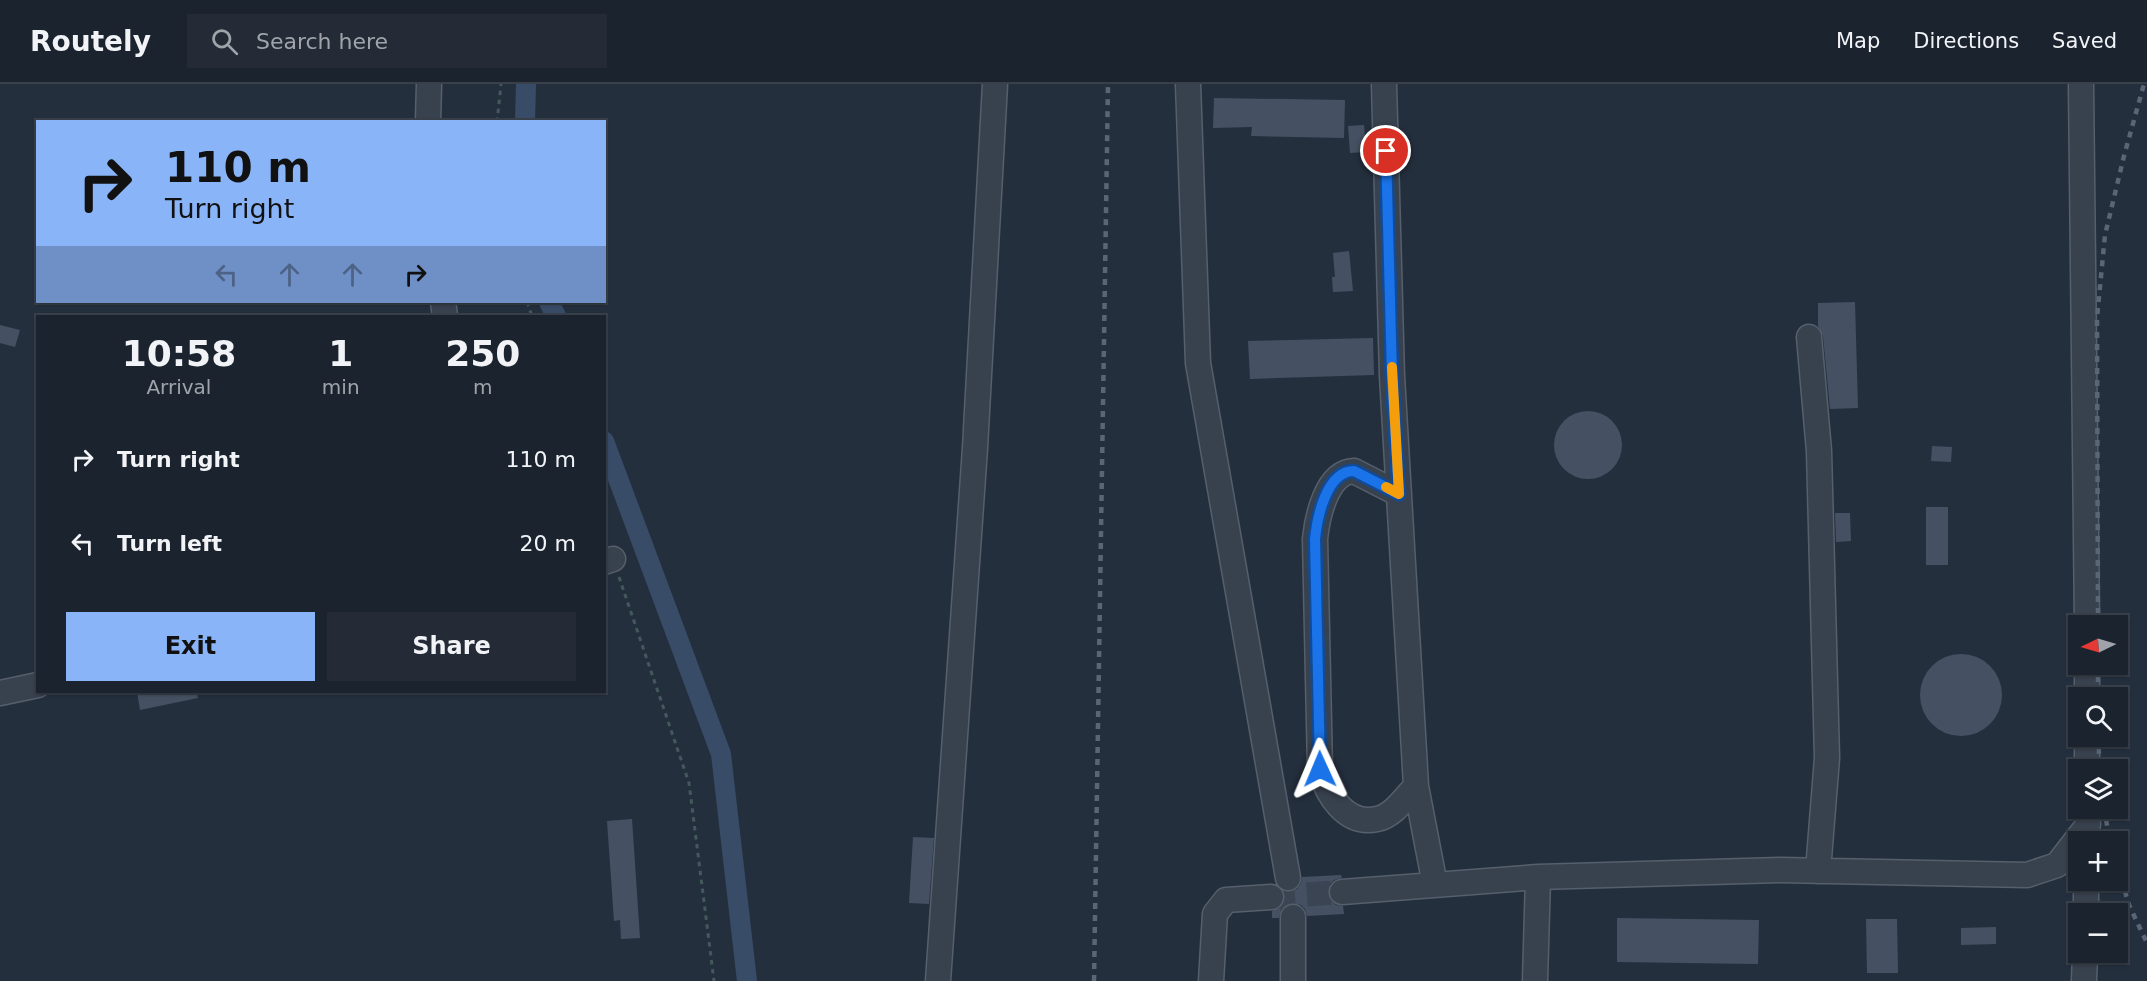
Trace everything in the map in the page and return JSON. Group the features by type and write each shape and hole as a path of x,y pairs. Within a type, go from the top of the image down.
{"street":[{"path":"428,120 429,84"},
{"path":"938,981 975,436 995,84"},
{"path":"1188,84 1198,363 1288,878"},
{"path":"1384,84 1392,376 1416,786 1435,885"},
{"path":"2081,84 2087,615"},
{"path":"1809,337 1819,451 1827,758 1818,871"},
{"path":"1399,494 1354,471 1348,471 1335,481 1322,503 1317,518 1315,539 1320,769 1334,802 1345,812 1361,818 1377,819 1393,810 1416,786"},
{"path":"0,693 36,685"},
{"path":"1342,892 1538,877 1780,870 2027,875 2057,865 2087,825"},
{"path":"1535,981 1538,877"},
{"path":"1211,981 1215,914 1226,900 1271,897"},
{"path":"1293,917 1293,981"},
{"path":"2084,981 2085,963"}],"path":[{"path":"496,120 501,84"},
{"path":"609,561 689,783 714,981"}],"building":[{"path":"1214,98 1345,100 1344,138 1251,136 1252,127 1213,128"},
{"path":"1364,125 1366,152 1350,153 1348,126"},
{"path":"1349,251 1353,291 1333,292 1332,277 1335,277 1333,253"},
{"path":"1855,302 1858,408 1830,409 1823,336 1818,326 1818,303"},
{"path":"0,325 20,330 15,347 0,343"},
{"path":"1373,338 1374,375 1250,379 1248,341"},
{"path":"1588,411 1601,414 1612,421 1619,432 1622,445 1619,458 1612,469 1601,476 1588,479 1575,476 1564,469 1557,458 1554,445 1557,432 1564,421 1575,414"},
{"path":"1932,446 1952,447 1951,462 1931,461"},
{"path":"1926,507 1948,507 1948,565 1926,565"},
{"path":"1835,513 1850,513 1851,541 1836,542"},
{"path":"1961,654 1977,657 1990,666 1999,679 2002,695 1999,711 1990,724 1977,733 1961,736 1945,733 1932,724 1923,711 1920,695 1923,679 1932,666 1945,657"},
{"path":"137,693 197,693 198,698 140,710"},
{"path":"632,819 640,938 621,939 620,920 614,921 607,821"},
{"path":"913,837 934,838 929,904 909,903"},
{"path":"1341,875 1342,878 1334,880 1329,885 1328,892 1336,905 1343,906 1344,914 1307,916 1301,905 1292,903 1281,909 1279,918 1272,918 1272,911 1284,903 1284,892 1297,889 1302,877"},
{"path":"1617,918 1759,920 1758,964 1617,962"},
{"path":"1866,919 1897,919 1898,973 1867,973"},
{"path":"1996,927 1996,944 1961,945 1961,928"}],"waterway":[{"path":"525,120 526,84"},
{"path":"550,303 556,315"},
{"path":"606,446 721,754 747,981"}],"tunnel":[{"path":"1271,897 1342,892"}],"railway":[{"path":"1094,981 1108,84"},
{"path":"2098,615 2097,318 2105,235 2144,84"},
{"path":"2098,675 2098,687"},
{"path":"2099,747 2099,759"},
{"path":"2106,819 2108,831"},
{"path":"2125,891 2147,943"}],"slow traffic":[{"path":"1386,487 1399,494 1392,367"}],"route":[{"path":"1320,769 1315,539 1317,518 1322,503 1335,481 1348,471 1354,471 1399,494 1392,376 1386,151"}]}
